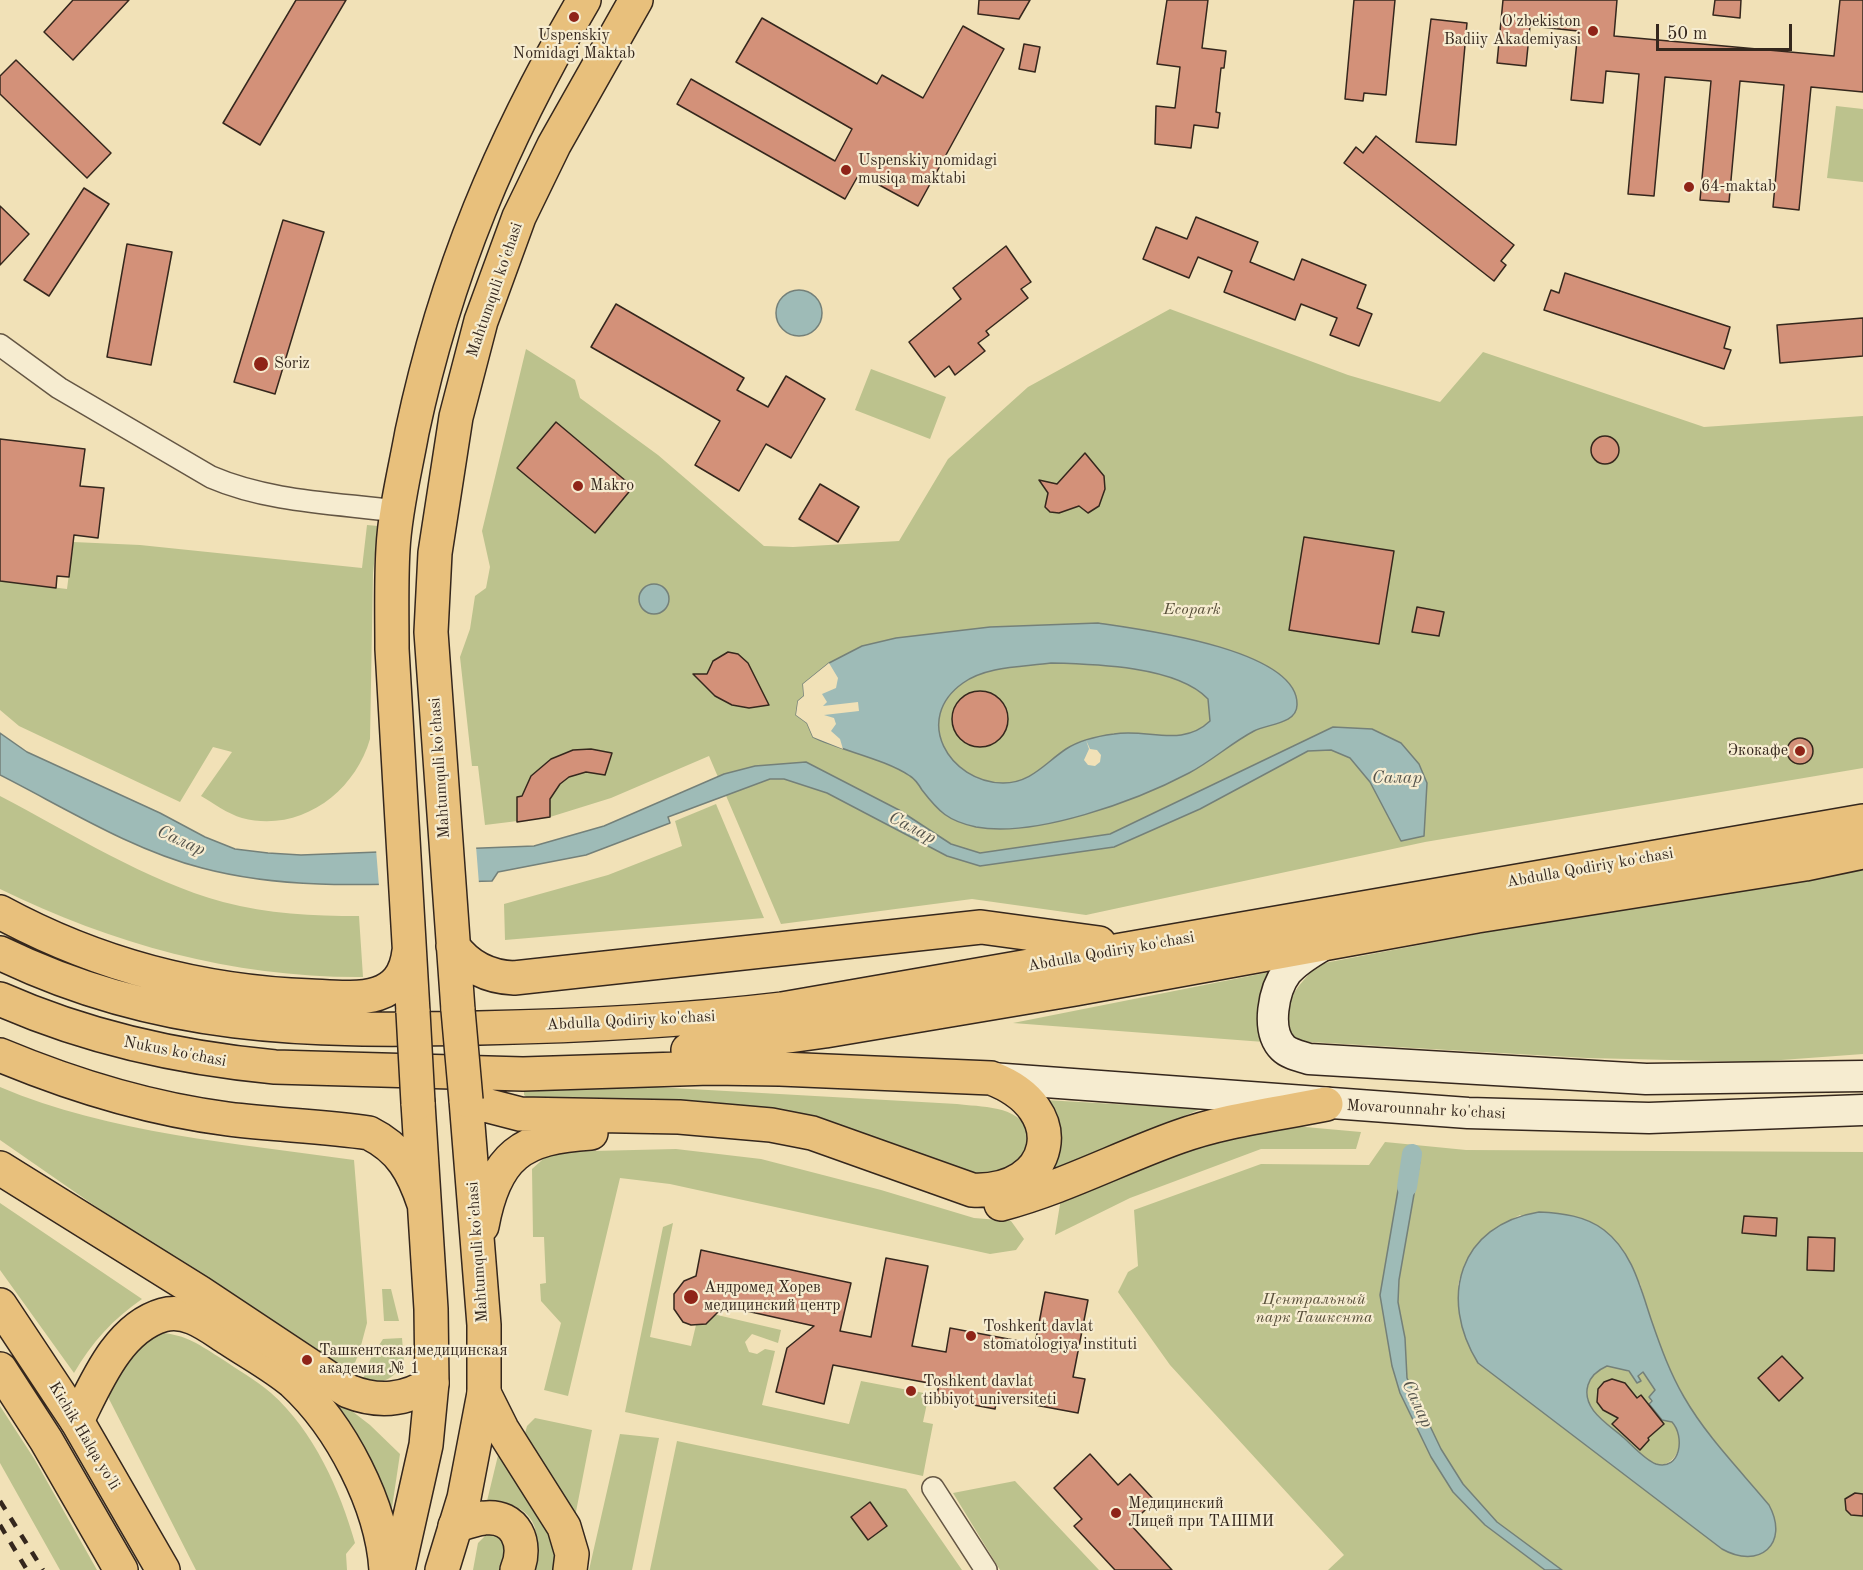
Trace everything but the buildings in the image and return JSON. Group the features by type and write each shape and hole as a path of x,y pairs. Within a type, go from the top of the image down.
{"main road":[{"path":"398,1570 426,1445 432,1383 424,1204 399,791 391,598 397,511 428,364 458,260 514,128 584,0"},
{"name":"Mahtumquli ko'chasi","path":"442,1570 465,1498 484,1393 484,1325 441,788 431,632 433,574 456,417 469,364 500,264 526,201 554,145 636,0"},
{"name":"Abdulla Qodiriy ko'chasi","path":"0,953 82,987 158,1008 276,1027 354,1031 637,1024 782,1009 1157,944 1376,920 1475,902 1863,820"},
{"name":"Abdulla Qodiriy ko'chasi","path":"1475,902 1805,864 1863,852"},
{"path":"0,912 64,942 152,973 211,987 282,995 362,998 378,995 398,980 408,962 409,951"},
{"name":"Abdulla Qodiriy ko'chasi","path":"356,1069 626,1055 731,1046 1075,989 1325,944 1376,920"},
{"path":"453,946 464,959 478,969 495,976 514,978 672,963 981,927 1095,943 1157,944"},
{"name":"Nukus ko'chasi","path":"0,999 74,1028 193,1058 275,1067 356,1069"},
{"path":"0,1055 111,1094 170,1109 228,1119 369,1133 388,1142 404,1159 416,1180 424,1204"},
{"path":"356,1069 523,1074 698,1068 780,1069 991,1078 1012,1087 1031,1101 1042,1120 1044,1142 1036,1165 1026,1174 1006,1187 984,1191 972,1190 812,1133 771,1125 679,1117 520,1114 466,1100"},
{"path":"478,1248 484,1212 506,1164 522,1148 550,1136 596,1133 722,1138 769,1144 810,1154 957,1203 995,1205 1028,1196 1179,1136 1210,1127 1326,1104"},
{"path":"0,1168 199,1292 348,1391 369,1398 391,1399 413,1394 432,1383"},
{"name":"Kichik Halqa yo'li","path":"0,1305 77,1421 163,1570"},
{"path":"46,1440 77,1421 111,1360 135,1331 154,1318 169,1313 194,1318 284,1376 320,1413 345,1450 367,1491 381,1531 386,1570"},
{"path":"0,1370 46,1440 121,1570"},
{"path":"484,1393 502,1429 564,1527 572,1554 570,1570"},
{"path":"455,1526 482,1518 496,1518 511,1525 519,1534 522,1547 517,1570"}],"street":[{"path":"0,345 59,388 220,482 261,494 397,511"},
{"path":"1325,944 1289,970 1278,987 1274,1006 1275,1026 1280,1045 1285,1050 1309,1059 1646,1079 1863,1076"},
{"name":"Movarounnahr ko'chasi","path":"991,1078 1374,1108 1468,1113 1649,1118 1863,1110"},
{"path":"933,1488 986,1570"}],"green space":[{"path":"1836,106 1863,109 1863,182 1827,178"},
{"name":"Ecopark","path":"1170,309 1348,375 1440,402 1483,352 1704,427 1863,416 1863,768 1425,842 1086,915 972,899 781,924 709,756 611,798 550,817 485,825 478,766 472,766 460,657 470,629 475,596 486,588 490,567 482,531 526,349 575,380 580,398 658,455 764,546 793,547 899,541 948,459 1028,387"},
{"path":"871,369 946,397 930,439 855,410"},
{"path":"367,525 378,526 373,573 370,739 351,777 321,805 284,820 263,821 242,818 226,811 201,796 232,752 213,747 180,802 19,726 0,710 0,581 67,589 73,542 140,545 362,568"},
{"path":"0,796 137,869 194,893 223,902 274,912 359,916 363,977 269,972 177,954 87,927 0,889"},
{"path":"716,804 764,918 505,940 504,904 608,875 682,846 675,821"},
{"path":"1863,861 1863,1054 1754,1062 1587,1058 1292,1041 1288,1029 1286,1017 1289,1003 1297,988 1319,964"},
{"path":"1285,969 1264,1042 1013,1023"},
{"path":"0,1087 42,1103 130,1126 219,1142 354,1160 367,1323 351,1372 311,1350 301,1349 0,1140"},
{"path":"655,1087 987,1107 1008,1112 1024,1123 1028,1132 1028,1146 1025,1160 980,1178 838,1130 531,1101 524,1095 524,1090"},
{"path":"1045,1100 1201,1109 1041,1175"},
{"path":"1294,1126 1361,1132 1356,1149 1261,1149 1130,1198 1055,1235 1061,1198 1212,1138"},
{"name":"Центральный парк Ташкента","path":"1385,1142 1466,1150 1863,1152 1863,1570 1328,1570 1344,1555 1170,1365 1118,1292 1128,1272 1138,1266 1134,1210 1261,1164 1369,1165","holes":["1520,1215 1640,1283 1658,1340 1683,1395 1712,1438 1769,1505 1722,1549 1458,1285 1467,1262 1480,1243 1498,1228"]},
{"path":"676,1149 761,1159 881,1190 974,1218 1011,1221 1024,1239 1016,1250 990,1254 670,1184 620,1178 568,1396 544,1390 561,1323 541,1301 540,1284 546,1283 544,1237 533,1237 532,1169 551,1152"},
{"path":"0,1203 142,1299 104,1332 74,1373 0,1270"},
{"path":"673,1223 650,1337 691,1346 696,1325 713,1314 781,1330 778,1343 752,1334 745,1342 749,1352 757,1354 765,1349 775,1351 762,1405 849,1424 861,1381 929,1394 923,1422 933,1424 923,1476 625,1412 663,1227"},
{"path":"382,1289 391,1289 399,1321 384,1321"},
{"path":"160,1333 178,1336 193,1342 247,1375 271,1393 300,1425 324,1462 349,1523 355,1543 346,1554 347,1570 196,1570 109,1399 109,1384 133,1346"},
{"path":"402,1338 404,1362 396,1373 381,1382 361,1384 371,1358 383,1339"},
{"path":"1607,1366 1623,1369 1637,1376 1643,1372 1655,1390 1649,1403 1662,1419 1672,1422 1680,1436 1678,1451 1667,1463 1659,1465 1648,1460 1591,1409 1587,1396 1589,1383 1595,1373"},
{"path":"313,1381 370,1425 400,1454 390,1521"},
{"path":"0,1406 35,1460 97,1570 60,1570 0,1463"},
{"path":"535,1418 592,1430 573,1527 520,1451 527,1426"},
{"path":"620,1434 659,1438 632,1570 589,1570"},
{"path":"677,1441 906,1489 962,1570 650,1570"},
{"path":"501,1443 558,1535 560,1570 526,1570 536,1537 532,1521 520,1509 512,1505 487,1501"},
{"path":"1015,1481 1099,1570 1000,1570 953,1493"},
{"path":"488,1533 504,1533 507,1570 473,1570 478,1543"}],"water":[{"path":"804,290 816,296 821,304 821,322 816,330 808,335 794,336 786,333 779,326 776,308 779,300 786,293"},
{"path":"654,584 660,585 668,593 668,605 660,613 654,614 648,613 640,605 639,599 640,593 648,585"},
{"path":"1098,623 1147,630 1214,645 1246,656 1273,669 1291,686 1297,705 1296,711 1287,720 1246,736 1189,773 1142,795 1085,815 1027,827 1000,829 976,827 958,822 934,804 910,776 888,765 813,737 807,723 796,715 798,701 804,696 803,684 829,663 862,646 896,638 990,627","holes":["1051,663 1134,669 1176,680 1194,688 1208,699 1210,721 1188,734 1126,733 1089,739 1066,749 1030,776 1013,782 984,780 967,772 953,760 944,746 939,730 940,714 948,698 963,683 994,670"]},
{"name":"Салар","path":"1333,727 1372,729 1401,743 1419,764 1427,783 1424,836 1401,841 1370,782 1350,758 1331,750 1308,751 1200,809 1114,847 980,866 947,856 827,793 784,779 770,779 668,817 670,823 586,855 498,872 492,881 310,884 238,876 202,868 150,851 0,775 0,733 27,752 160,813 205,837 235,849 301,855 534,846 604,826 724,774 755,766 806,762 899,810 951,844 980,853 1110,834"},
{"name":"Салар","path":"1420,1160 1399,1280 1398,1302 1405,1338 1407,1378 1441,1449 1463,1484 1497,1522 1562,1570 1545,1570 1485,1525 1453,1492 1431,1457 1400,1393 1392,1366 1380,1295 1403,1161"},
{"path":"1539,1212 1573,1216 1597,1225 1622,1249 1635,1272 1662,1351 1684,1397 1713,1440 1769,1505 1775,1519 1776,1531 1773,1542 1767,1550 1759,1555 1748,1556 1736,1555 1722,1549 1478,1363 1466,1338 1459,1314 1459,1290 1464,1268 1474,1248 1490,1232 1512,1220","holes":["1607,1366 1629,1371 1637,1383 1641,1381 1638,1376 1643,1372 1655,1390 1649,1397 1652,1401 1649,1404 1662,1420 1672,1422 1676,1428 1678,1451 1671,1462 1664,1465 1656,1464 1639,1452 1597,1415 1588,1401 1588,1385 1598,1371"]}],"pier":[{"path":"829,663 838,678 836,688 822,694 827,702 823,706 858,702 859,711 824,715 834,718 836,724 831,731 840,739 843,749 813,737 807,723 796,715 798,701 804,696 803,684"},
{"path":"1086,740 1090,749 1097,750 1101,755 1100,762 1095,766 1088,765 1084,760 1089,749"},
{"path":"476,846 479,884 379,886 376,849"}],"waterway":[{"name":"Салар","path":"1407,1187 1412,1154"}],"railway":[{"path":"0,1501 43,1570"},
{"path":"0,1525 27,1570"}],"place":[{"name":"Uspenskiy Nomidagi Maktab","path":"574,17"},
{"name":"O'zbekiston Badiiy Akademiyasi","path":"1593,31"},
{"name":"Uspenskiy nomidagi musiqa maktabi","path":"846,170"},
{"name":"64-maktab","path":"1689,187"},
{"name":"Soriz","path":"261,364"},
{"name":"Makro","path":"578,486"},
{"name":"Экокафе","path":"1800,751"},
{"name":"Андромед Хорев медицинский центр","path":"691,1297"},
{"name":"Toshkent davlat stomatologiya instituti","path":"971,1336"},
{"name":"Ташкентская медицинская академия № 1","path":"307,1360"},
{"name":"Toshkent davlat tibbiyot universiteti","path":"911,1391"},
{"name":"Медицинский Лицей при ТАШМИ","path":"1116,1513"}]}
